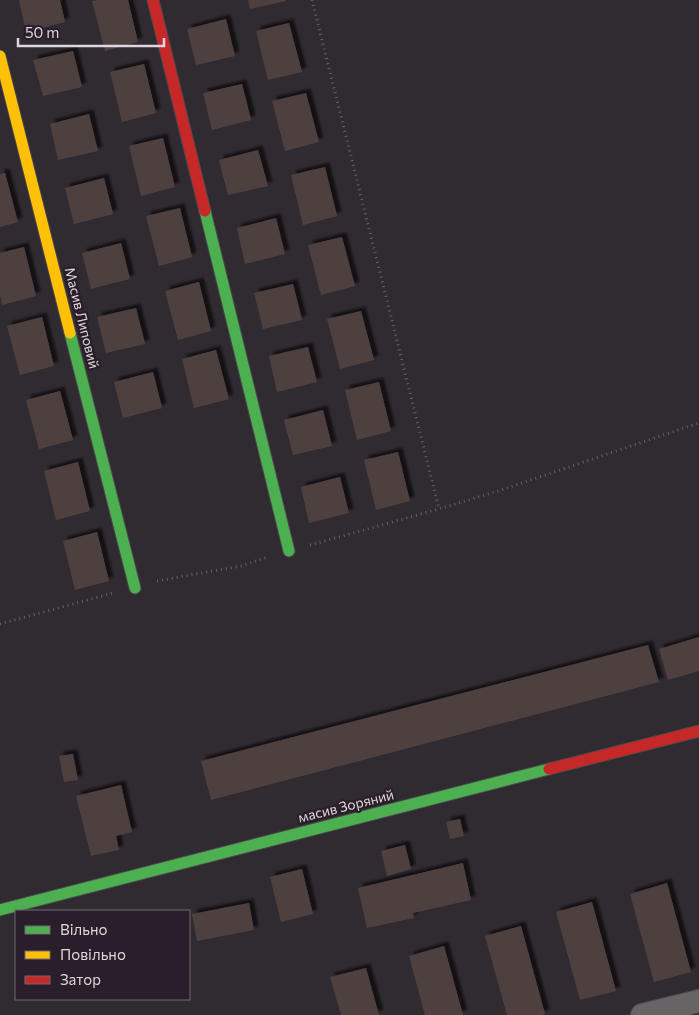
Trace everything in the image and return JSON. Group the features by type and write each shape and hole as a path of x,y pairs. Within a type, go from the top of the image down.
{"street":[{"path":"153,0 289,551"},
{"name":"Масив Липовий","path":"0,56 135,588"},
{"name":"масив Зоряний","path":"0,910 699,731"},
{"path":"642,1015 699,1001"}],"path":[{"path":"312,0 439,509"},
{"path":"0,624 158,581 241,566 498,491 699,423"}],"building":[{"path":"19,0 60,0 65,22 26,32"},
{"path":"128,0 138,42 105,51 92,1"},
{"path":"248,0 285,0 286,1 250,9"},
{"path":"226,19 235,56 196,65 187,29"},
{"path":"289,23 302,72 268,80 256,31"},
{"path":"73,51 82,87 43,96 33,60"},
{"path":"144,64 156,113 122,122 110,72"},
{"path":"242,84 251,120 212,130 203,93"},
{"path":"306,93 319,142 285,151 272,101"},
{"path":"89,114 98,151 58,160 50,124"},
{"path":"163,138 175,187 141,196 129,146"},
{"path":"258,150 268,186 228,195 219,160"},
{"path":"325,167 337,216 303,225 291,175"},
{"path":"5,173 18,222 0,227 0,174"},
{"path":"104,178 113,214 74,224 65,188"},
{"path":"180,208 192,257 159,266 146,216"},
{"path":"276,218 285,254 245,264 237,228"},
{"path":"342,237 355,286 321,295 308,245"},
{"path":"121,243 130,279 91,289 82,253"},
{"path":"24,247 36,296 2,305 0,295 0,253"},
{"path":"199,282 211,331 178,340 165,291"},
{"path":"293,284 302,320 263,329 254,293"},
{"path":"136,308 145,344 106,353 97,317"},
{"path":"361,311 374,360 340,369 327,319"},
{"path":"42,317 54,366 20,375 7,326"},
{"path":"308,347 317,382 277,392 269,356"},
{"path":"216,350 229,399 194,408 182,359"},
{"path":"153,372 162,408 123,418 114,382"},
{"path":"379,382 391,431 357,440 345,390"},
{"path":"60,391 73,440 39,449 26,400"},
{"path":"323,410 332,446 293,455 284,420"},
{"path":"398,452 410,501 376,510 364,460"},
{"path":"78,462 90,511 56,520 44,471"},
{"path":"340,477 349,513 309,523 301,487"},
{"path":"97,532 109,581 75,590 63,541"},
{"path":"699,637 699,671 668,680 659,649"},
{"path":"648,645 659,682 211,800 201,761"},
{"path":"73,754 78,780 64,782 59,756"},
{"path":"121,785 132,832 116,836 119,850 91,856 76,796"},
{"path":"460,819 464,836 450,839 446,822"},
{"path":"405,845 411,869 387,876 381,851"},
{"path":"463,863 471,900 413,913 414,918 367,928 358,888"},
{"path":"302,869 313,914 281,922 270,877"},
{"path":"667,883 691,972 654,982 630,894"},
{"path":"592,902 616,991 580,1000 556,912"},
{"path":"249,903 254,930 197,941 192,914"},
{"path":"521,926 545,1014 542,1015 507,1015 485,936"},
{"path":"444,946 463,1015 425,1015 409,956"},
{"path":"366,968 379,1015 341,1015 330,977"}],"traffic: fast":[{"path":"205,211 289,551"},
{"path":"70,333 135,588"},
{"path":"0,910 549,769"}],"traffic: slow":[{"path":"0,56 70,333"}],"traffic: jam":[{"path":"153,0 205,211"},
{"path":"549,769 699,731"}]}
